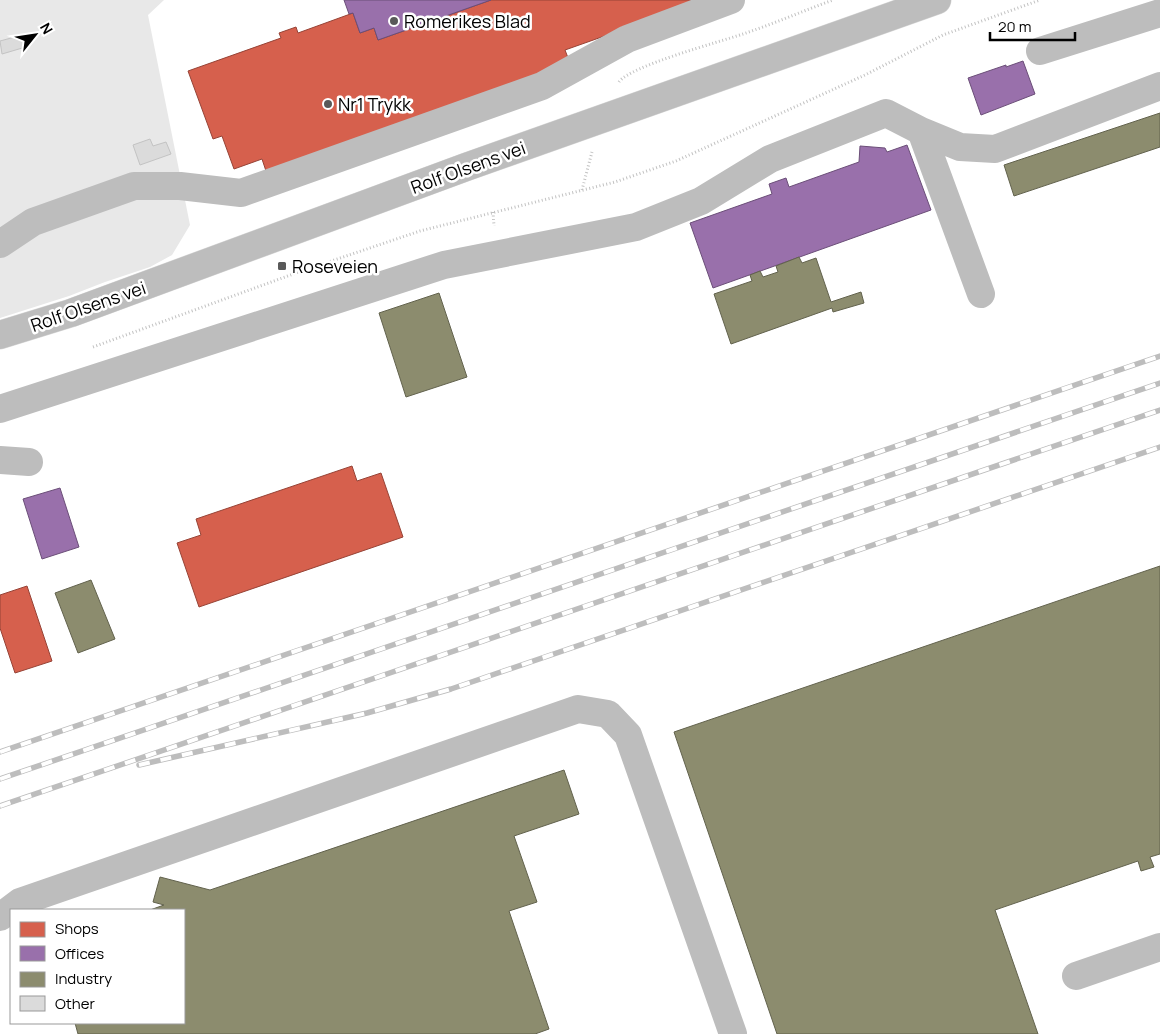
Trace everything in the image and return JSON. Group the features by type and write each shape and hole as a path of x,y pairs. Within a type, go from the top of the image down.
{"main road":[{"path":"0,244 33,222 134,186 180,186 241,193 542,86 627,39 730,0"},
{"name":"Rolf Olsens vei","path":"0,335 71,313 466,167 937,0"},
{"path":"1040,51 1160,13"},
{"path":"0,408 444,265 498,263 636,227 700,201 770,159 886,114 960,147 995,149 1160,86"},
{"path":"921,131 981,294"},
{"path":"0,460 29,462"},
{"path":"11,909 20,902 578,709 608,714 628,735 733,1034"},
{"path":"1076,976 1160,947"}],"path":[{"path":"618,84 622,78 643,67 744,33 832,0"},
{"path":"87,349 420,230 639,175 676,161 865,75 943,35 1040,0"},
{"path":"582,190 594,144"}],"shaded area":[{"path":"0,0 164,0 148,15 190,225 172,255 150,267 0,318"}],"building: Shops":[{"name":"Nr1 Trykk","path":"491,0 697,0 698,3 565,50 570,63 266,171 262,159 234,169 222,136 213,139 188,71 281,38 279,33 296,27 298,33 353,13 360,33 374,28 378,40"},
{"path":"352,466 357,481 381,473 403,537 199,607 177,543 201,535 196,519"},
{"path":"27,586 52,661 15,673 0,628 0,595"}],"building: Offices":[{"name":"Romerikes Blad","path":"344,0 491,0 378,40 374,28 360,33 353,13 349,14"},
{"path":"1023,61 1035,94 981,115 968,78"},
{"path":"907,145 931,210 713,288 690,223 772,194 769,184 786,178 789,187 859,162 860,146 885,148 887,152"},
{"path":"60,488 79,547 42,559 23,499"}],"building: Industry":[{"path":"1160,113 1160,147 1014,196 1004,165"},
{"path":"799,257 802,263 816,258 831,302 861,292 864,303 833,312 832,308 731,344 714,294 752,281 750,275 760,271 763,277 778,272 776,266"},
{"path":"439,293 467,377 406,397 379,313"},
{"path":"1160,566 1160,854 1150,857 1154,867 1141,871 1138,861 995,910 1038,1034 777,1034 674,732"},
{"path":"91,580 115,639 78,653 55,593"},
{"path":"564,770 579,814 514,836 537,902 509,911 549,1029 535,1034 78,1034 75,1024 185,1024 185,909 153,909 164,905 153,902 160,877 210,890"}],"building: Other":[{"path":"26,34 29,46 2,54 0,41"},
{"path":"150,139 153,146 166,142 171,154 140,165 133,145"}],"railway":[{"path":"0,752 1160,356"},
{"path":"0,779 1160,383"},
{"path":"0,806 1160,410"},
{"path":"139,765 367,713 451,689 1160,447"}],"place":[{"name":"Romerikes Blad","path":"394,21"},
{"name":"Nr1 Trykk","path":"328,104"},
{"name":"Roseveien","path":"282,266"}]}
